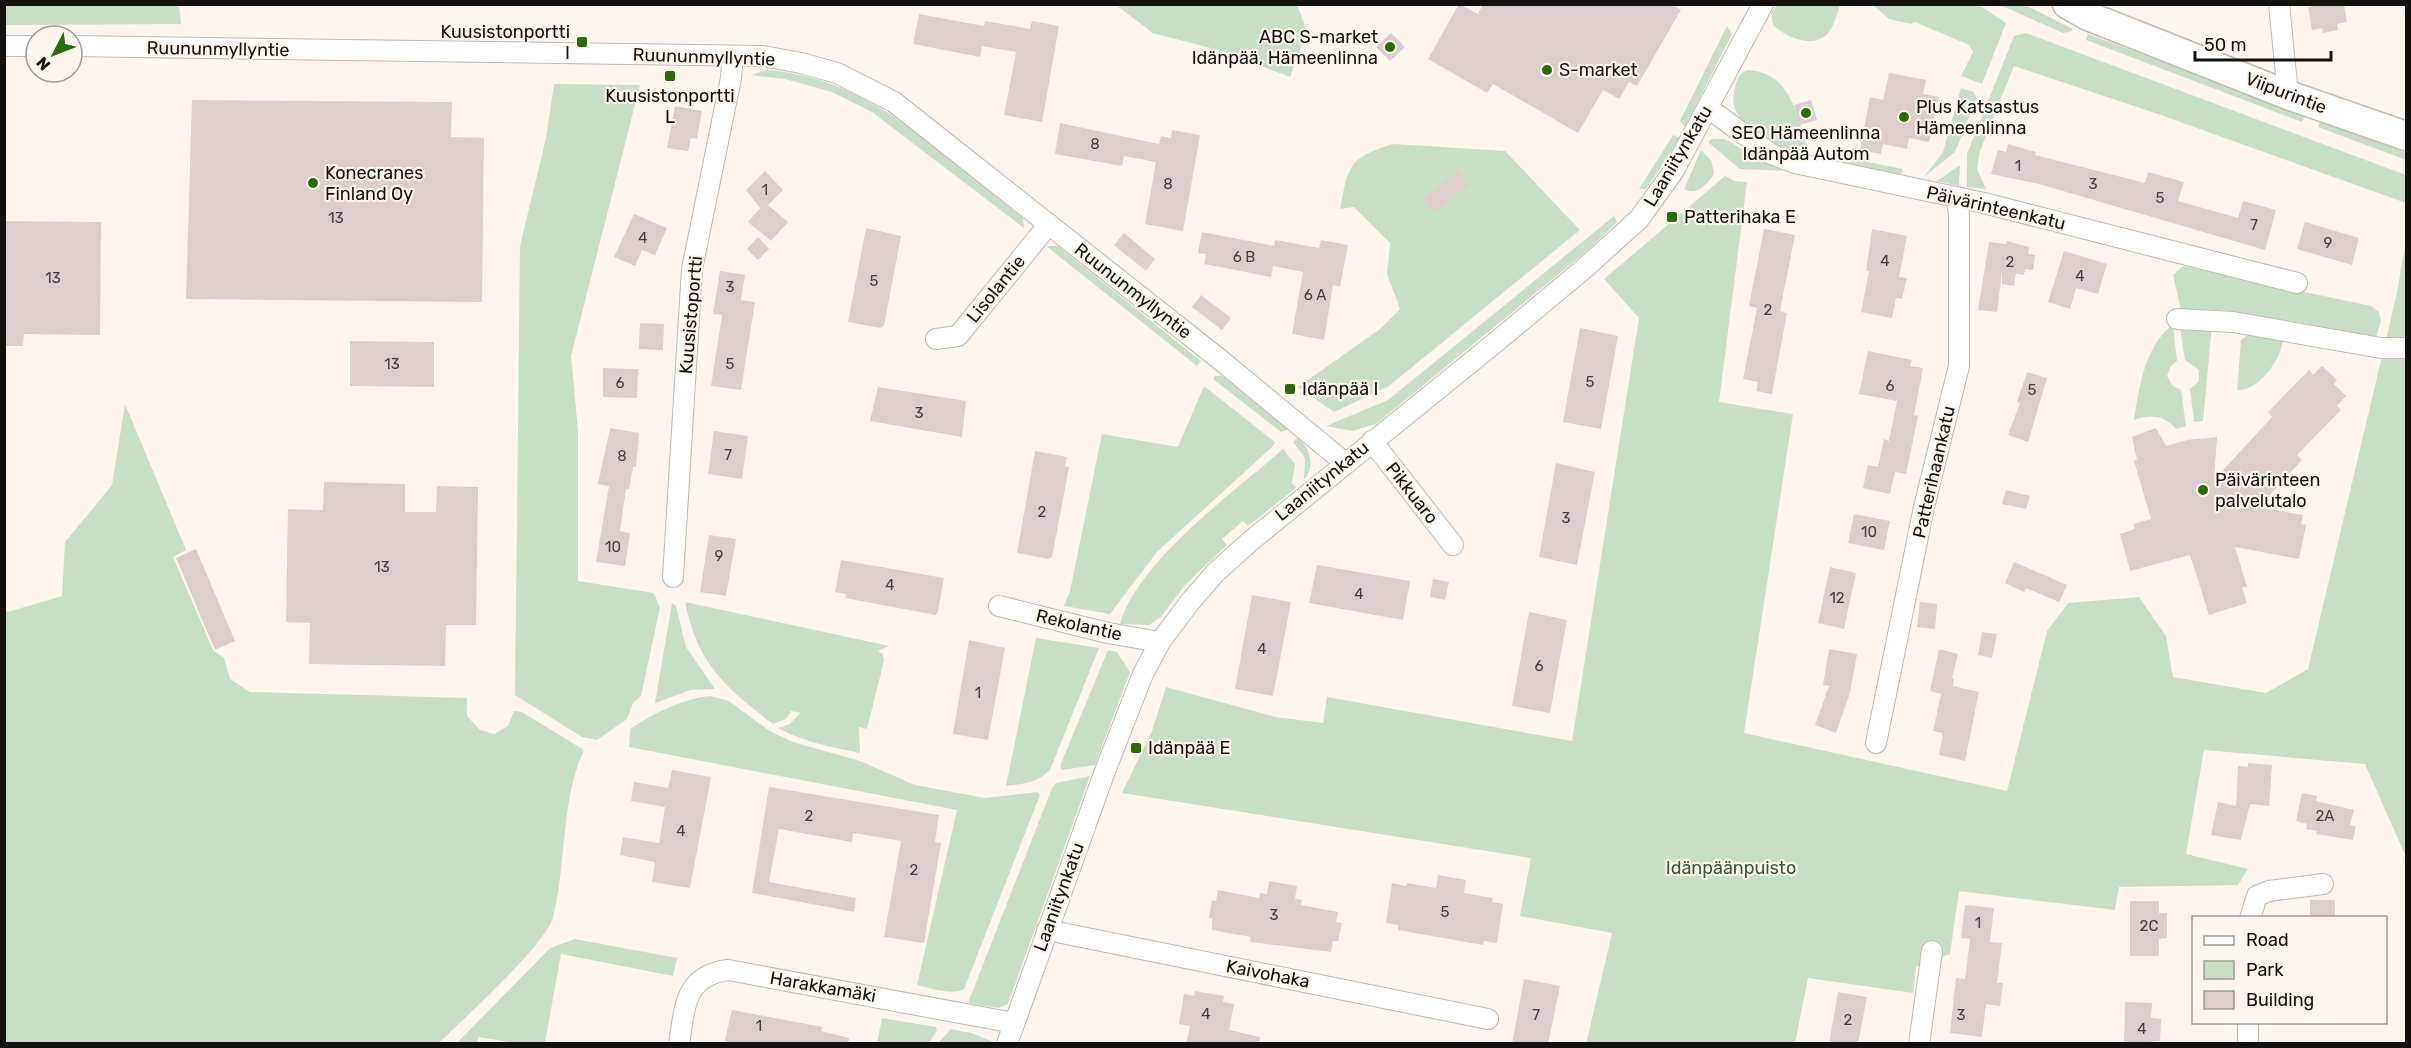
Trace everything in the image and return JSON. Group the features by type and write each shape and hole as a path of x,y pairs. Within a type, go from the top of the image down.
{"main road":[{"name":"Viipurintie","path":"2067,4 2088,15 2288,95 2406,136"}],"street":[{"name":"Laaniitynkatu","path":"1007,1044 1136,691 1160,642 1216,572 1344,462 1505,335 1639,219 1673,172 1763,4"},
{"path":"2279,4 2288,95"},
{"path":"4,46 24,46"},
{"name":"Ruununmyllyntie","path":"84,46 763,56 837,73 894,102 1306,429 1344,462"},
{"name":"Kuusistoportti","path":"672,577 692,269 731,78 733,56"},
{"name":"Päivärinteenkatu","path":"1708,108 1771,154 1795,163 1957,197 2297,284"},
{"name":"Patterihaankatu","path":"1876,743 1924,507 1959,366 1957,197"},
{"name":"Lisolantie","path":"936,339 958,336 1049,224"},
{"path":"2177,319 2233,322 2381,348 2406,348"},
{"name":"Pikkuaro","path":"1372,441 1453,545"},
{"name":"Rekolantie","path":"999,606 1108,633 1160,642"},
{"path":"2251,916 2257,896 2269,891 2323,884"},
{"name":"Kaivohaka","path":"1047,930 1488,1019"},
{"path":"1919,1044 1932,951"},
{"name":"Harakkamäki","path":"679,1044 687,1001 693,987 703,977 728,970 1014,1023"},
{"path":"2248,1024 2248,1044"}],"green space":[{"path":"4,5 179,5 181,24 24,24 5,25"},
{"path":"1116,5 1297,5 1307,30 1290,77 1218,50 1153,33"},
{"path":"1777,5 1840,5 1829,32 1823,37 1809,41 1793,38 1773,25 1771,13"},
{"path":"1873,5 1979,5 2006,23 1982,84 1961,76 1973,52 1969,45 1915,22 1911,24 1889,19"},
{"path":"2000,5 2025,5 2073,31 2063,33"},
{"path":"1727,26 1732,34 1685,127 1680,121"},
{"path":"2026,33 2406,175 2406,203 2158,114 2014,66 1980,151 1977,169 1986,189 1967,187 1967,154 2014,36"},
{"path":"2088,34 2305,115 2302,122 2086,40"},
{"path":"766,70 803,76 839,87 872,103 904,123 965,170 1023,218 1024,228 872,112 832,92 785,79 751,75"},
{"path":"1748,70 1763,73 1775,79 1783,87 1795,110 1809,150 1807,154 1798,154 1777,147 1757,134 1741,119 1733,100 1739,77"},
{"path":"554,84 640,85 571,356 578,430 578,581 654,593 660,608 641,696 633,703 627,719 597,740 582,737 515,695 520,246 546,138"},
{"path":"1961,88 1974,92 1977,98 1955,152 1924,177 1943,152"},
{"path":"2320,121 2406,153 2406,160 2318,127"},
{"path":"1673,135 1680,138 1646,189 1639,189"},
{"path":"1712,139 1724,139 1783,171 1740,169 1708,142"},
{"path":"1393,144 1505,151 1580,230 1389,386 1334,412 1298,387 1380,329 1400,309 1387,274 1390,243 1354,207 1340,209 1346,182 1353,165 1367,154"},
{"path":"1701,150 1711,160 1714,173 1702,188 1688,191 1684,189"},
{"path":"1848,158 1903,169 1901,174 1848,164"},
{"path":"1960,165 1959,186 1937,181"},
{"name":"Idänpäänpuisto","path":"1725,176 1735,181 1747,182 1719,402 1793,414 1744,733 2007,791 2047,631 2068,603 2139,597 2166,636 2173,677 2266,693 2308,669 2396,297 2406,242 2406,857 2365,764 2204,750 2186,854 2248,869 2238,885 2119,887 2115,910 1959,891 1950,954 1916,967 1913,993 1808,978 1795,1043 1586,1044 1612,933 1520,916 1531,858 1122,793 1152,731 1166,687 1276,717 1323,723 1327,697 1572,741 1639,318 1604,279"},
{"path":"1614,216 1617,222 1588,250 1376,424 1352,431 1326,426 1388,400"},
{"path":"1046,246 1058,246 1201,361 1197,366"},
{"path":"2183,266 2371,306 2379,312 2381,321 2376,337 2359,336 2222,310 2181,310 2173,275"},
{"path":"2212,325 2203,421 2194,422 2190,389 2199,381 2199,370 2185,360 2180,328"},
{"path":"2170,327 2173,327 2177,361 2171,366 2167,376 2173,386 2181,390 2186,426 2176,429 2162,418 2146,417 2134,420 2144,370 2154,346"},
{"path":"2251,333 2283,338 2282,346 2274,363 2261,379 2245,389 2237,390 2241,340"},
{"path":"1215,376 1222,376 1289,429 1281,432 1213,379"},
{"path":"1204,386 1275,442 1273,446 1157,552 1110,614 1064,606 1070,591 1102,434 1178,447"},
{"path":"125,404 186,550 173,557 213,650 224,658 230,679 250,692 467,698 467,716 480,730 494,734 508,726 514,711 522,712 584,750 571,791 557,897 553,917 547,930 520,963 439,1043 5,1043 5,610 8,612 62,596 65,542 112,485"},
{"path":"1298,437 1306,447 1311,463 1304,480 1305,458 1293,442"},
{"path":"1283,449 1295,464 1292,483 1296,488 1248,526 1243,521 1222,539 1227,545 1185,585 1161,617 1149,625 1120,624 1130,600 1166,552 1215,506"},
{"path":"685,602 889,646 878,651 883,654 884,661 867,729 859,727 860,753 818,744 778,728 790,724 800,713 791,711 786,719 773,724 727,686 706,659 697,642"},
{"path":"672,603 676,606 686,647 715,689 691,690 655,703"},
{"path":"1036,638 1099,648 1050,770 1035,780 1006,786"},
{"path":"1108,650 1117,652 1130,672 1095,765 1062,770 1060,766"},
{"path":"710,696 729,701 768,730 793,742 860,761 915,785 985,798 1037,792 1040,795 964,989 947,992 917,985 957,810 629,747 630,729 639,723 678,704"},
{"path":"1090,776 1008,1004 998,1008 968,1003 1052,788 1056,783"},
{"path":"575,939 677,958 673,976 561,954 545,1043 514,1043 479,1037 477,1043 457,1043 550,948"},
{"path":"882,1018 936,1027 937,1030 929,1043 877,1043"},
{"path":"951,1029 971,1033 994,1042 938,1043"}],"building":[{"name":"S-market","path":"1459,4 1478,14 1483,4 1672,4 1681,10 1637,86 1629,82 1619,99 1603,90 1578,133 1493,84 1487,93 1428,59"},
{"path":"2322,4 2344,4 2347,22 2337,24 2338,30 2323,33 2322,28 2312,30 2308,7"},
{"path":"919,14 984,26 985,21 1030,29 1032,21 1059,26 1042,122 1004,115 1016,52 982,46 980,57 913,44"},
{"path":"1391,33 1405,47 1390,61 1376,47"},
{"path":"1889,73 1926,80 1923,94 1939,97 1929,142 1909,138 1907,149 1883,144 1881,154 1860,150 1870,97 1883,100"},
{"path":"192,100 452,102 451,137 484,138 482,302 186,299"},
{"path":"1811,100 1817,120 1800,125 1794,105"},
{"path":"675,106 702,111 697,139 691,138 688,151 667,148"},
{"path":"1060,123 1159,144 1161,136 1171,138 1172,130 1200,135 1183,231 1145,224 1156,162 1124,156 1122,166 1055,154"},
{"path":"2008,144 2036,152 2035,155 2145,183 2148,172 2184,182 2178,201 2238,218 2243,201 2276,210 2265,250 2039,184 1991,174 1998,150 2006,152"},
{"path":"765,171 783,190 768,205 788,222 771,241 748,222 760,208 746,190"},
{"path":"1457,171 1469,185 1434,213 1422,200"},
{"path":"634,214 667,228 655,255 642,250 635,266 614,257"},
{"path":"4,221 101,222 100,335 24,334 23,346 4,346"},
{"path":"2305,222 2359,238 2352,265 2297,249"},
{"path":"866,228 901,236 884,326 880,328 848,322"},
{"path":"1764,229 1795,235 1780,311 1787,313 1772,394 1756,391 1758,382 1743,379 1757,308 1749,306"},
{"path":"1872,229 1907,236 1899,277 1907,278 1902,299 1896,298 1892,318 1861,312 1869,271 1866,271"},
{"path":"1202,232 1274,246 1275,240 1319,248 1321,240 1348,245 1340,287 1333,285 1324,340 1292,334 1303,272 1273,266 1271,277 1204,264 1206,254 1198,253"},
{"path":"1124,233 1155,259 1146,271 1114,245"},
{"path":"758,237 769,249 758,260 747,249"},
{"path":"2007,241 2029,247 2028,254 2035,255 2033,270 2025,269 2024,275 2016,274 2014,286 2002,284 2002,272 1997,312 1978,310 1989,242 2006,244"},
{"path":"2064,251 2107,264 2098,294 2076,288 2070,309 2048,302"},
{"path":"720,271 745,275 741,300 755,302 741,390 711,386 722,315 713,314"},
{"path":"1201,295 1231,318 1222,330 1192,307"},
{"path":"640,323 664,324 663,350 639,349"},
{"path":"1580,328 1618,336 1601,429 1563,422"},
{"path":"350,341 434,342 434,387 350,386"},
{"path":"1868,351 1912,360 1910,366 1923,368 1914,415 1918,416 1906,474 1895,472 1890,494 1863,488 1868,465 1878,467 1884,439 1889,441 1897,401 1859,394"},
{"name":"Päivärinteen palvelutalo","path":"2322,366 2337,380 2334,384 2346,396 2337,406 2341,410 2297,455 2302,460 2259,507 2303,515 2301,524 2306,525 2299,559 2235,547 2247,587 2242,587 2247,603 2209,615 2190,555 2130,571 2120,534 2135,529 2134,524 2151,519 2134,461 2137,460 2132,437 2156,428 2166,446 2187,440 2217,437 2214,480 2272,417 2268,412 2309,370 2313,375"},
{"path":"603,368 638,369 637,398 603,397"},
{"path":"2027,372 2047,378 2028,442 2008,435 2020,403 2017,402"},
{"path":"878,387 966,401 962,437 870,421"},
{"path":"610,428 639,433 636,467 633,467 629,489 626,489 620,531 630,533 625,566 596,562 609,486 598,484"},
{"path":"714,431 748,436 742,479 708,474"},
{"path":"1035,451 1067,457 1065,466 1069,467 1052,557 1048,559 1017,553"},
{"path":"1556,463 1595,472 1577,565 1539,557"},
{"path":"324,482 405,484 405,512 436,512 437,486 478,487 476,625 446,625 445,666 309,664 310,623 286,622 288,509 323,510"},
{"path":"2006,490 2030,496 2026,509 2002,504"},
{"path":"1854,514 1890,521 1884,550 1848,543"},
{"path":"709,535 736,539 726,596 700,592"},
{"path":"196,549 235,641 215,650 176,558"},
{"path":"841,560 944,578 936,615 845,598 846,594 835,592"},
{"path":"2014,562 2067,585 2059,602 2026,588 2024,592 2005,583"},
{"path":"1317,565 1410,581 1403,620 1309,603"},
{"path":"1830,567 1856,573 1844,629 1818,623"},
{"path":"1433,579 1449,582 1445,600 1430,597"},
{"path":"1252,595 1291,602 1273,696 1235,689"},
{"path":"1920,602 1937,604 1935,629 1917,627"},
{"path":"1529,612 1567,620 1550,713 1512,706"},
{"path":"1982,632 1997,634 1992,658 1978,655"},
{"path":"969,640 1005,648 988,740 953,734"},
{"path":"1829,649 1857,654 1850,693 1836,733 1815,725 1829,686 1823,685"},
{"path":"1939,649 1958,654 1952,678 1954,679 1953,686 1979,692 1965,761 1939,755 1943,733 1933,731 1941,694 1930,691"},
{"path":"2248,763 2272,765 2269,806 2250,804 2241,840 2211,835 2218,802 2236,806 2238,766 2248,767"},
{"path":"672,770 711,777 690,888 652,882 655,862 620,855 623,837 659,843 665,807 631,801 634,782 668,788"},
{"path":"769,787 939,815 935,842 941,843 924,943 884,937 901,841 853,833 852,842 779,829 769,882 856,898 854,912 752,893"},
{"path":"2302,793 2317,796 2316,801 2354,810 2350,825 2356,826 2353,840 2316,834 2317,831 2306,829 2307,824 2296,821"},
{"path":"1438,875 1466,880 1464,893 1493,898 1492,902 1503,904 1497,943 1484,941 1483,945 1398,930 1399,925 1386,923 1392,883 1436,888"},
{"path":"1269,881 1297,886 1295,899 1302,900 1301,905 1338,912 1336,922 1342,923 1338,941 1333,941 1331,952 1250,942 1251,937 1212,930 1212,918 1209,918 1212,900 1216,901 1218,890 1259,898 1260,893 1267,894"},
{"path":"2310,900 2335,900 2335,916 2310,915"},
{"path":"2130,901 2159,901 2159,913 2167,913 2167,938 2159,939 2159,956 2130,956"},
{"path":"1965,905 1994,908 1990,942 2002,943 1997,983 2003,983 2000,1006 1986,1004 1982,1037 1950,1033 1956,978 1965,979 1970,939 1961,938"},
{"path":"1524,979 1560,986 1548,1044 1512,1044"},
{"path":"1195,991 1224,996 1223,1002 1234,1004 1229,1030 1260,1037 1259,1044 1186,1044 1190,1026 1179,1024 1184,994 1194,996"},
{"path":"1838,992 1867,997 1858,1044 1829,1044"},
{"path":"2125,1002 2152,1003 2151,1018 2161,1019 2160,1041 2124,1044"},
{"path":"732,1010 822,1027 821,1031 849,1038 848,1044 724,1044"}],"place":[{"name":"Kuusistonportti I","path":"582,42"},
{"name":"ABC S-market Idänpää, Hämeenlinna","path":"1390,47"},
{"name":"S-market","path":"1547,70"},
{"name":"Kuusistonportti L","path":"670,76"},
{"name":"SEO Hämeenlinna Idänpää Autom","path":"1806,113"},
{"name":"Plus Katsastus Hämeenlinna","path":"1904,117"},
{"name":"Konecranes Finland Oy","path":"313,183"},
{"name":"Patterihaka E","path":"1672,217"},
{"name":"Idänpää I","path":"1290,389"},
{"name":"Päivärinteen palvelutalo","path":"2203,490"},
{"name":"Idänpää E","path":"1136,748"}]}
